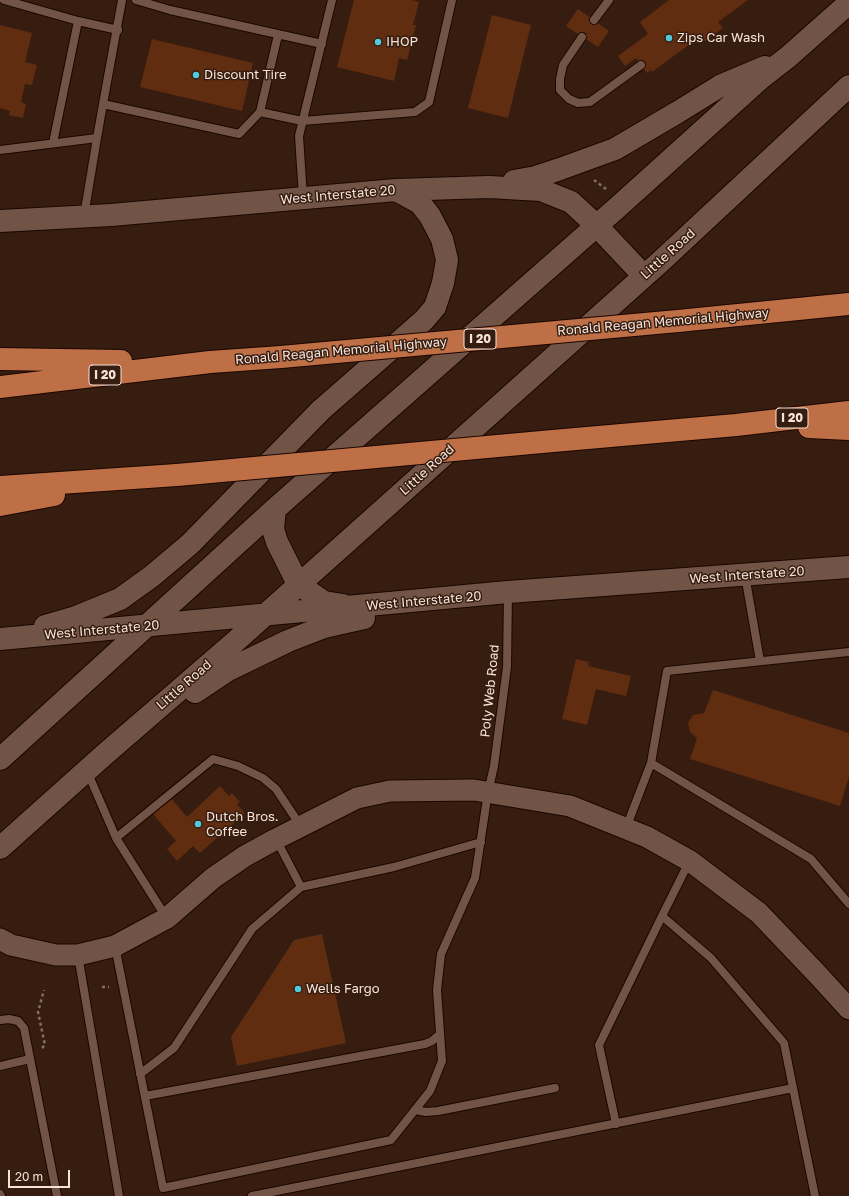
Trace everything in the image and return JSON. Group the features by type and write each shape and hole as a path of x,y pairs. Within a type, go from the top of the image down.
{"highway":[{"name":"Ronald Reagan Memorial Highway","path":"0,387 210,362 281,357 678,321 849,304"},
{"path":"0,359 210,362"},
{"name":"I 20","path":"0,487 168,476 736,425 849,412"},
{"path":"736,425 849,429"},
{"path":"0,505 168,476"}],"main road":[{"path":"0,759 275,509 597,226 760,78 788,57 849,3"},
{"path":"489,187 536,177 616,149 720,86 788,57"},
{"name":"Little Road","path":"0,848 644,276 849,86"},
{"name":"West Interstate 20","path":"0,221 84,217 396,190 489,187 541,190 570,202 597,226 644,276"},
{"path":"3,639 76,617 120,599 152,576 190,544 321,410 424,320 437,301 444,283 447,260 442,238 430,216 420,203 396,190"},
{"path":"275,509 273,529 277,542 298,584 324,602 355,607"},
{"name":"West Interstate 20","path":"3,639 459,598 508,592 849,567"},
{"path":"104,755 228,670 288,641 324,627 459,598"}],"street":[{"path":"0,939 11,945 56,954 78,955 115,946 166,918 213,878 245,856 357,798 390,791 474,790 570,806 647,837 690,861 759,913 849,1009"}],"lane":[{"path":"4,0 78,21 118,30"},
{"path":"84,217 103,104 118,30 122,0"},
{"path":"136,0 170,10 322,44"},
{"path":"303,198 299,136 332,0"},
{"path":"260,112 302,121 415,112 429,102 452,0"},
{"path":"594,20 609,0"},
{"path":"53,143 78,21"},
{"path":"103,104 239,134 260,112 278,35"},
{"path":"582,37 563,65 560,79 560,90 573,101 578,103 590,102 641,65"},
{"path":"0,150 97,138"},
{"path":"745,575 760,661"},
{"name":"Poly Web Road","path":"145,1099 164,1188 391,1140 430,1091 442,1061 437,990 441,954 475,878 488,792 494,766 507,667 508,592"},
{"path":"626,828 651,763 667,671 849,652"},
{"path":"116,838 213,759 238,766 263,778 276,789 301,826"},
{"path":"651,763 812,859 849,904"},
{"path":"86,771 116,838 166,918"},
{"path":"276,839 301,887"},
{"path":"140,1074 174,1048 252,929 301,887 394,867 480,842"},
{"path":"616,1124 600,1046 690,861"},
{"path":"662,916 711,958 784,1044 815,1196"},
{"path":"115,946 145,1099 424,1044 432,1041 440,1034"},
{"path":"78,955 120,1196"},
{"path":"0,1020 9,1019 18,1021 24,1028 57,1196"},
{"path":"0,1066 30,1059"},
{"path":"415,1110 426,1112 438,1111 555,1088"},
{"path":"252,1196 793,1088"}],"path":[{"path":"593,179 611,192"},
{"path":"102,987 111,987"},
{"path":"38,1052 45,1045 38,1012 44,990"}],"building":[{"name":"IHOP","path":"354,0 412,0 419,2 413,25 416,25 407,60 399,58 394,81 337,67"},
{"name":"Zips Car Wash","path":"669,0 748,0 718,22 723,28 705,41 701,36 652,72 651,70 647,73 636,58 625,66 618,56 648,34 640,22"},
{"path":"578,9 609,31 598,47 566,26"},
{"path":"492,15 531,25 508,118 468,108"},
{"path":"0,25 32,33 25,62 37,65 32,85 25,84 21,102 26,104 23,118 9,115 10,111 0,108"},
{"name":"Discount Tire","path":"152,39 253,63 242,111 140,87"},
{"path":"576,659 589,662 588,666 631,676 626,696 596,689 587,725 562,719"},
{"path":"713,690 849,733 849,777 840,806 690,759 697,738 690,732 688,723 693,715 704,713"},
{"name":"Dutch Bros. Coffee","path":"220,786 229,796 232,793 240,802 237,804 245,813 200,853 193,846 177,861 167,849 176,841 153,814 171,798 187,817"},
{"name":"Wells Fargo","path":"322,934 346,1043 237,1066 231,1037 294,940"}],"place":[{"name":"Zips Car Wash","path":"669,38"},
{"name":"IHOP","path":"378,42"},
{"name":"Discount Tire","path":"196,75"},
{"name":"Dutch Bros. Coffee","path":"198,824"},
{"name":"Wells Fargo","path":"298,989"}]}
